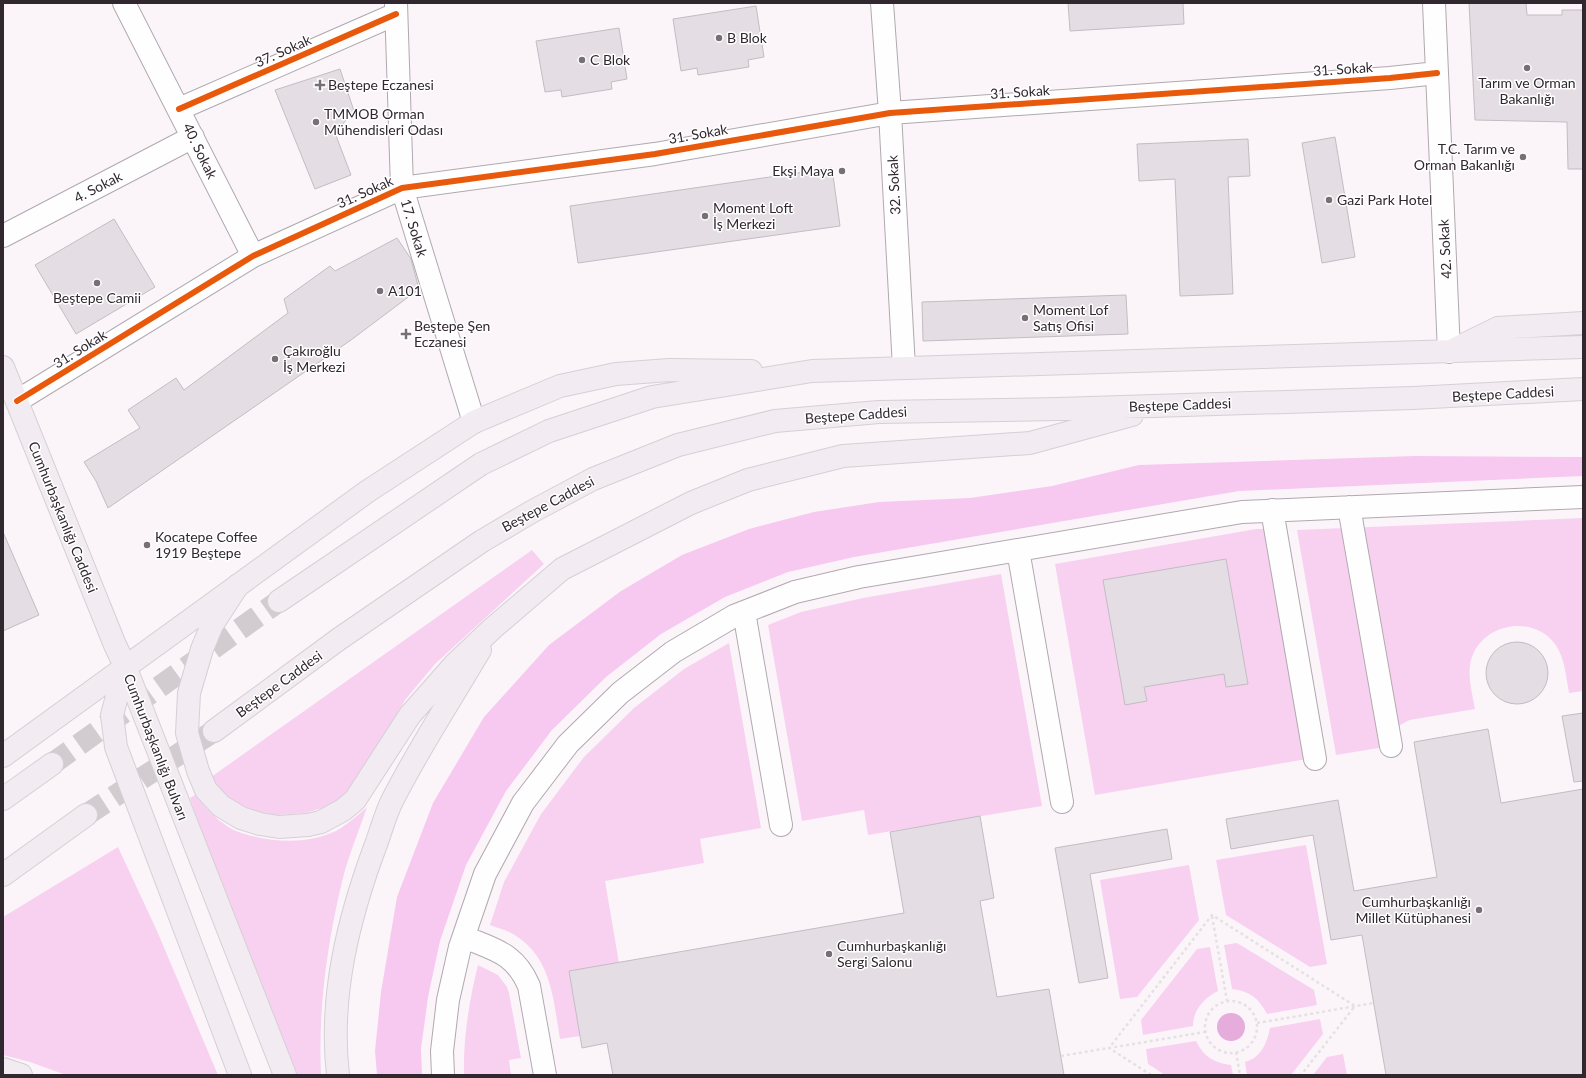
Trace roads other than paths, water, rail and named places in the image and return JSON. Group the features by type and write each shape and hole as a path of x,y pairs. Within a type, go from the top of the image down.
{"main road":[{"path":"1449,352 1498,328 1583,324"},
{"path":"3,756 368,491 474,422 560,386 616,374 669,370 812,371 1583,348"},
{"name":"Cumhurbaşkanlığı Caddesi","path":"3,367 125,666"},
{"path":"279,600 481,464 549,431 652,397 812,371"},
{"name":"Beştepe Caddesi","path":"214,731 339,639 482,541 533,511 593,479 678,445 775,421 879,412 1167,406 1457,397 1583,389"},
{"path":"1457,397 1583,400"},
{"path":"238,584 212,625 202,649 189,693 187,733 198,771 206,790 221,806 241,818 260,824 279,827 308,825 320,822 343,810 355,800 410,715 454,664 493,628 562,569 691,503 748,480 843,456 1030,443 1167,406"},
{"path":"338,1075 336,1023 339,978 348,934 367,871 392,800 493,628"},
{"name":"Cumhurbaşkanlığı Bulvarı","path":"125,666 112,715 116,747 240,1075"},
{"name":"Cumhurbaşkanlığı Bulvarı","path":"125,666 285,1075"},
{"path":"3,799 52,764"},
{"path":"3,875 86,815"},
{"path":"3,1069 20,1075"}],"street":[{"name":"40. Sokak","path":"124,3 179,109 252,256"},
{"name":"32. Sokak","path":"882,3 890,113 904,368"},
{"name":"42. Sokak","path":"1434,3 1449,352"},
{"name":"37. Sokak","path":"179,109 396,9"},
{"name":"17. Sokak","path":"396,9 402,188 474,422"},
{"name":"31. Sokak","path":"17,402 252,256 402,188 655,154 890,113 1390,78 1437,73"},
{"name":"4. Sokak","path":"3,236 193,138"},
{"path":"443,1075 442,1051 448,1000 464,937 485,874 524,803 568,744 620,692 673,652 734,616 795,592 844,581 1242,512 1583,497"},
{"path":"1349,507 1391,746"},
{"path":"1272,510 1315,759"},
{"path":"1018,550 1062,802"},
{"path":"744,612 781,824"},
{"path":"464,937 502,952 512,959 525,976 529,986 545,1075"}],"tunnel":[{"path":"52,764 279,601"},
{"path":"86,815 214,731"}],"place":[{"name":"B Blok","path":"719,38"},
{"name":"C Blok","path":"582,60"},
{"name":"Tarım ve Orman Bakanlığı","path":"1527,68"},
{"name":"Beştepe Eczanesi","path":"320,85"},
{"name":"TMMOB Orman Mühendisleri Odası","path":"316,122"},
{"name":"T.C. Tarım ve Orman Bakanlığı","path":"1523,157"},
{"name":"Ekşi Maya","path":"842,171"},
{"name":"Gazi Park Hotel","path":"1329,200"},
{"name":"Moment Loft İş Merkezi","path":"705,216"},
{"name":"Beştepe Camii","path":"97,283"},
{"name":"A101","path":"380,291"},
{"name":"Moment Lof Satış Ofisi","path":"1025,318"},
{"name":"Beştepe Şen Eczanesi","path":"406,334"},
{"name":"Çakıroğlu İş Merkezi","path":"275,359"},
{"name":"Kocatepe Coffee 1919 Beştepe","path":"147,545"},
{"name":"Cumhurbaşkanlığı Millet Kütüphanesi","path":"1479,910"},
{"name":"Cumhurbaşkanlığı Sergi Salonu","path":"829,954"}]}
